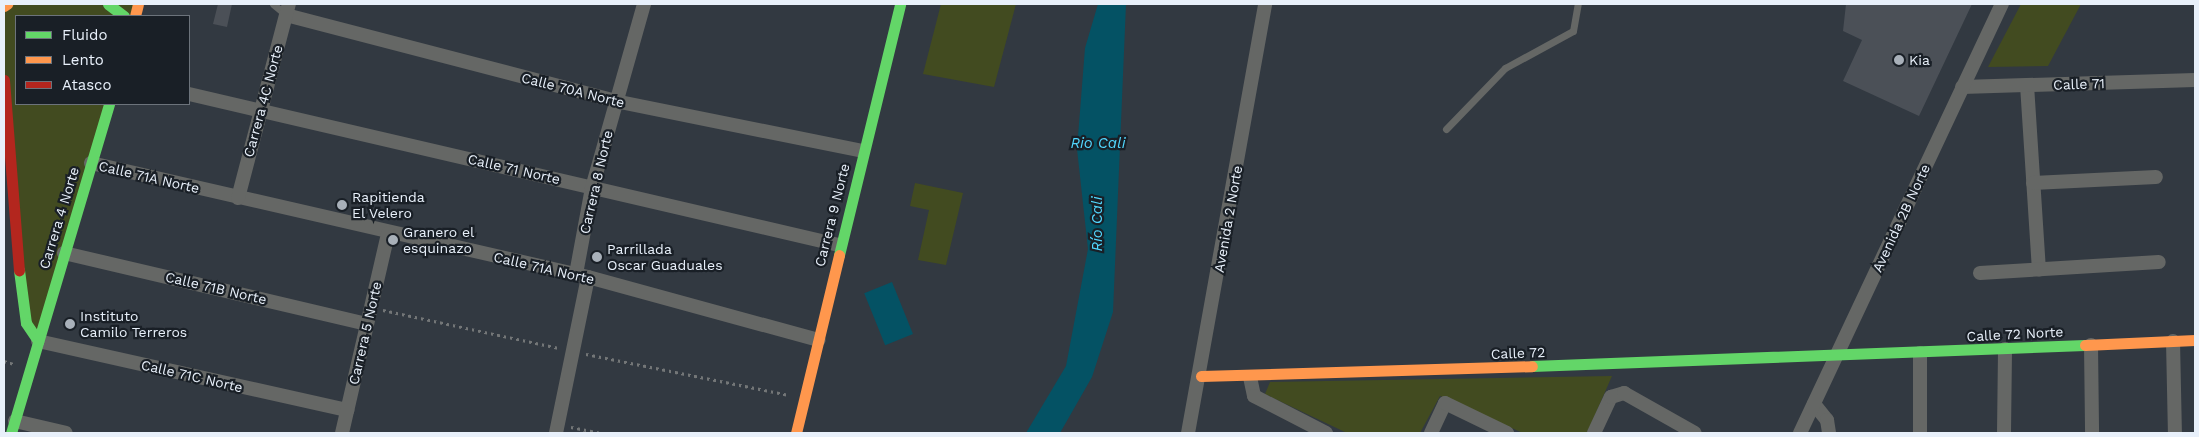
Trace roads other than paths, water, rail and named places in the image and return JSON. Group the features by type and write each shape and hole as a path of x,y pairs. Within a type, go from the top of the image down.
{"street":[{"path":"108,4 123,15"},
{"name":"Carrera 8 Norte","path":"557,429 582,276 592,188 615,101 644,4"},
{"name":"Carrera 9 Norte","path":"796,433 819,340 839,245 900,4"},
{"name":"Avenida 2 Norte","path":"1188,433 1201,376 1265,4"},
{"name":"Avenida 2B Norte","path":"1800,433 2002,4"},
{"name":"Calle 70A Norte","path":"287,9 615,101 863,151"},
{"name":"Carrera 4C Norte","path":"238,198 287,9"},
{"name":"Carrera 4 Norte","path":"4,80 23,303 26,323 38,341"},
{"name":"Calle 71","path":"1962,87 2195,80"},
{"path":"2027,85 2039,270"},
{"name":"Calle 71 Norte","path":"190,94 839,245"},
{"name":"Carrera 4 Norte","path":"13,427 109,105"},
{"name":"Calle 71A Norte","path":"91,163 388,233 582,276 819,340"},
{"path":"2034,184 2156,177"},
{"name":"Carrera 5 Norte","path":"342,433 388,233"},
{"name":"Calle 71B Norte","path":"64,253 367,324"},
{"path":"1980,274 2159,262"},
{"path":"23,303 47,308"},
{"name":"Calle 72 Norte","path":"1836,357 2195,340"},
{"name":"Calle 71C Norte","path":"38,341 347,410"},
{"path":"2173,341 2175,433"},
{"path":"2091,345 2092,433"},
{"path":"2004,433 2005,349"},
{"path":"1920,353 1920,433"},
{"name":"Calle 72","path":"1201,376 1250,377 1836,357"},
{"path":"1250,377 1254,396 1326,433"},
{"path":"1594,433 1617,393 1624,393 1695,433"},
{"path":"1430,433 1445,403 1508,433"},
{"path":"1814,404 1827,420 1829,433"},
{"path":"13,427 66,433"}],"lane":[{"path":"273,4 287,9"},
{"path":"1446,129 1505,68 1573,31 1578,4"}],"water":[{"name":"Rio Cali","path":"1098,4 1126,4 1113,312 1092,377 1060,433 1026,433 1066,366 1088,249 1077,149 1085,48"},
{"path":"892,282 913,334 885,345 864,293"}],"place":[{"name":"Kia","path":"1899,60"},
{"name":"Rapitienda El Velero","path":"342,205"},
{"name":"Granero el esquinazo","path":"393,240"},
{"name":"Parrillada Oscar Guaduales","path":"597,257"},
{"name":"Instituto Camilo Terreros","path":"70,324"}],"water label":[{"name":"Río Cali","path":"1098,224"}]}
